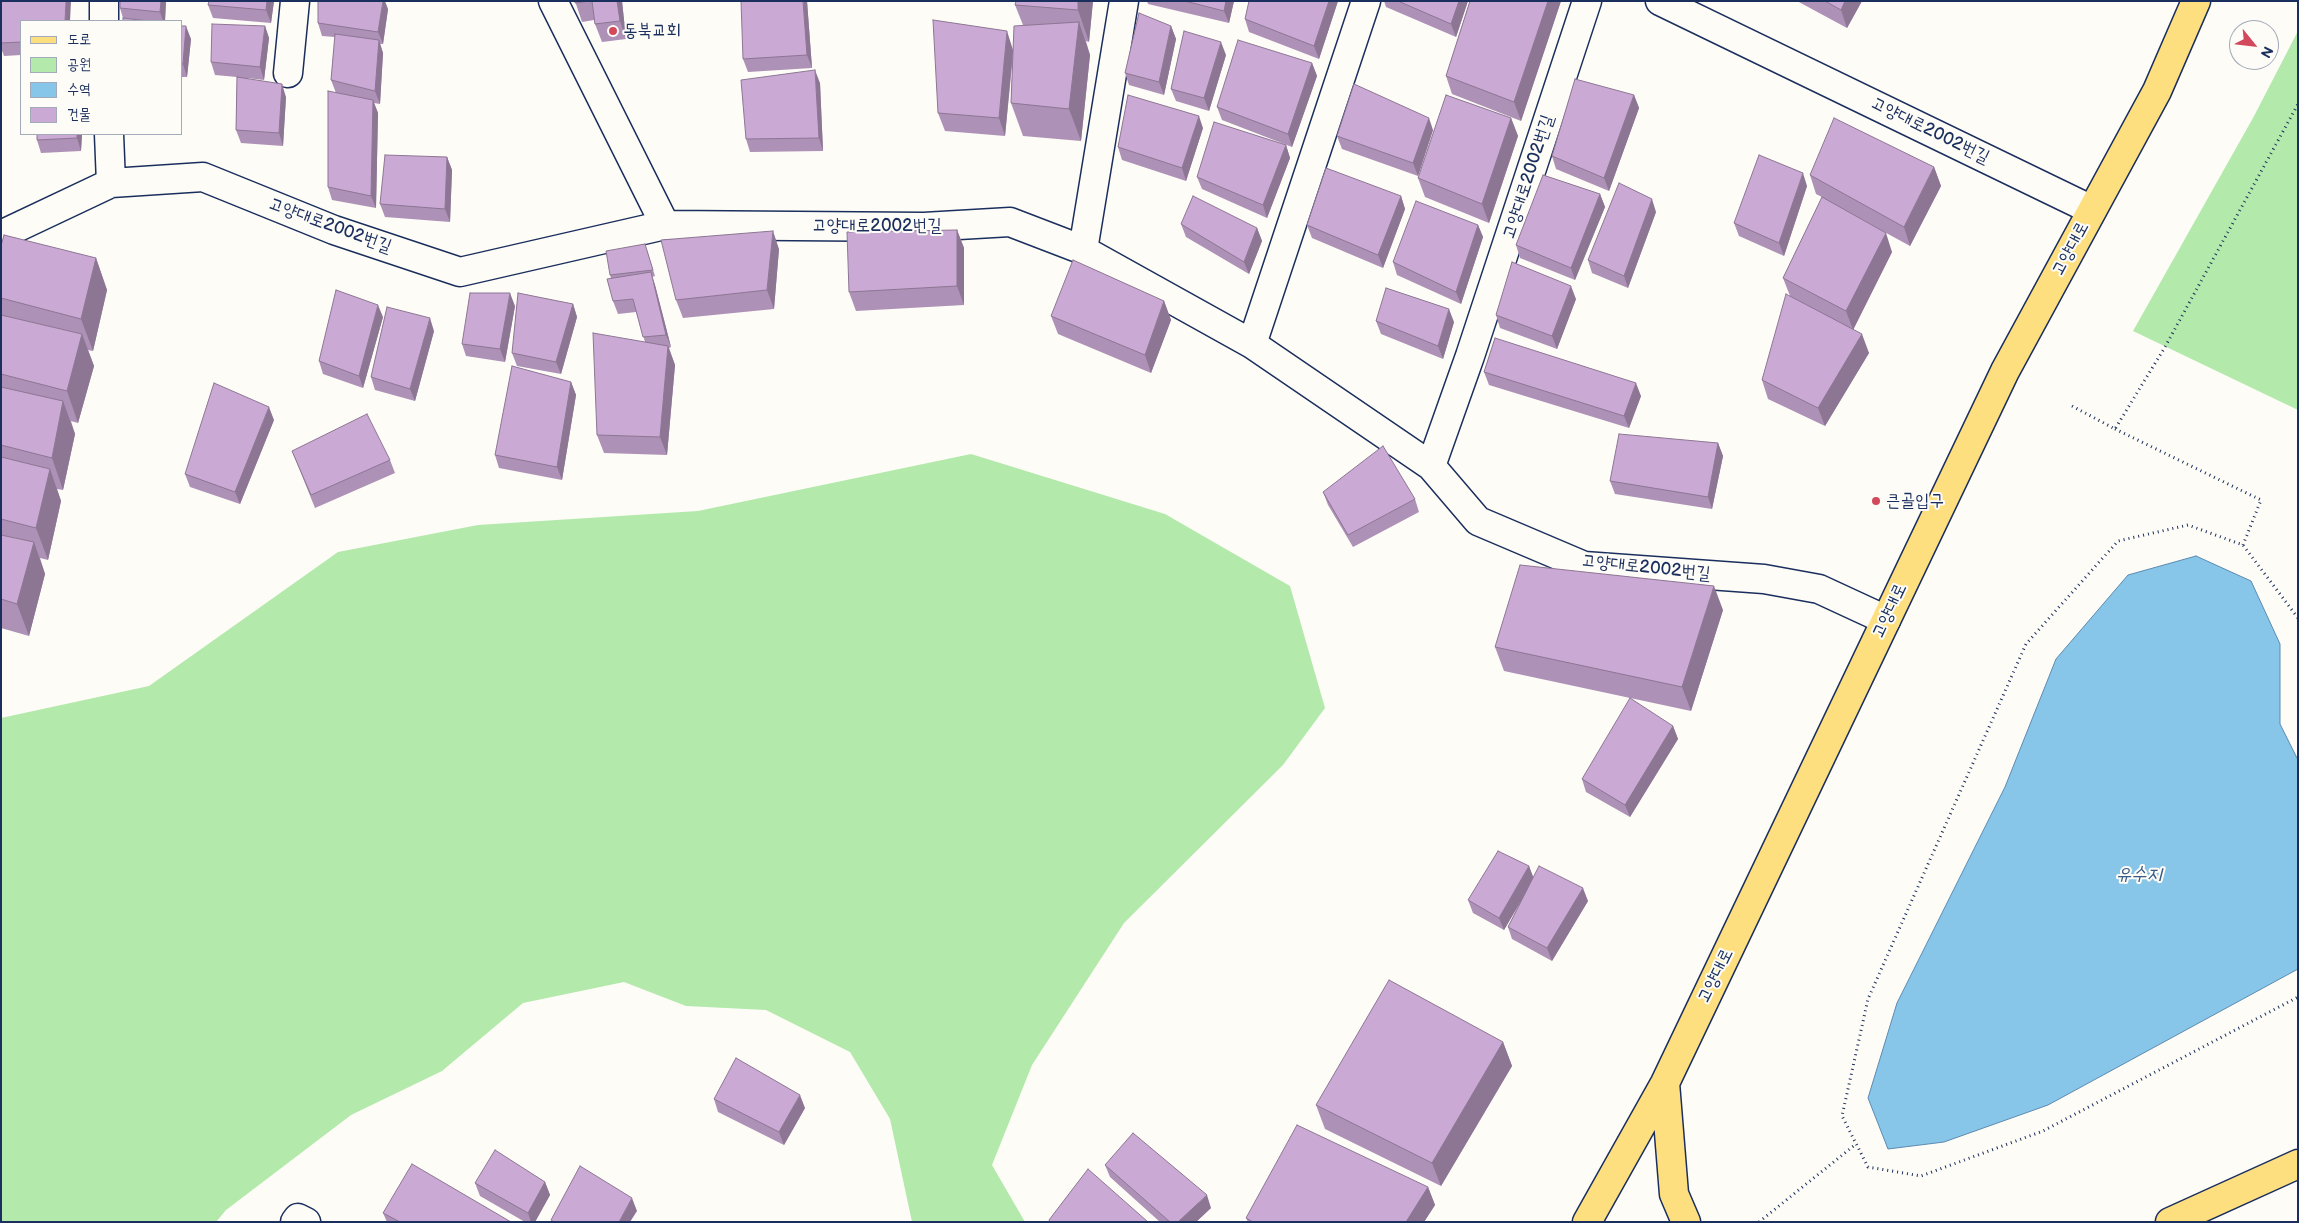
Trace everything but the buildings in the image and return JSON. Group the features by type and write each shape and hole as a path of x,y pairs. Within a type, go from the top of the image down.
{"main road":[{"name":"고양대로","path":"1587,1222 1665,1084 2005,372 2157,91 2196,1"},
{"path":"1665,1084 1674,1194 1686,1222"},
{"path":"2170,1222 2298,1164"}],"street":[{"path":"104,1 104,20"},
{"path":"288,73 295,1"},
{"path":"553,1 665,225"},
{"path":"1084,250 1124,1"},
{"path":"1252,344 1366,1"},
{"name":"고양대로2002번길","path":"1431,466 1470,356 1587,1"},
{"name":"고양대로2002번길","path":"1660,1 2092,210"},
{"path":"109,135 111,183"},
{"name":"고양대로2002번길","path":"1,234 111,183 203,177 334,230 460,272 665,225 924,227 1010,222 1084,250 1252,344 1431,466 1478,521 1584,566 1764,579 1819,589 1886,620"}],"path":[{"path":"2115,429 2165,346 2298,104"},
{"path":"2072,406 2261,500 2242,545"},
{"path":"2298,618 2242,545 2188,525 2118,541 2026,644 1868,999 1842,1116 1868,1167 1921,1176 2043,1131 2298,998"},
{"path":"1759,1222 1856,1144"}],"green space":[{"path":"2298,31 2298,410 2133,331 2253,118"},
{"path":"971,454 1165,514 1290,586 1325,708 1283,765 1124,923 1032,1065 992,1165 1025,1222 912,1222 890,1119 850,1052 766,1010 686,1006 624,982 523,1003 442,1071 351,1115 226,1210 216,1222 1,1222 1,718 149,686 338,552 478,525 698,511"}],"water":[{"name":"유수지","path":"2196,556 2251,581 2280,644 2280,724 2298,760 2298,969 2048,1105 1944,1142 1888,1149 1868,1098 1897,1003 2005,787 2056,659 2128,575"}],"place":[{"name":"동북교회","path":"613,31"},
{"name":"큰골입구","path":"1876,501"}]}
